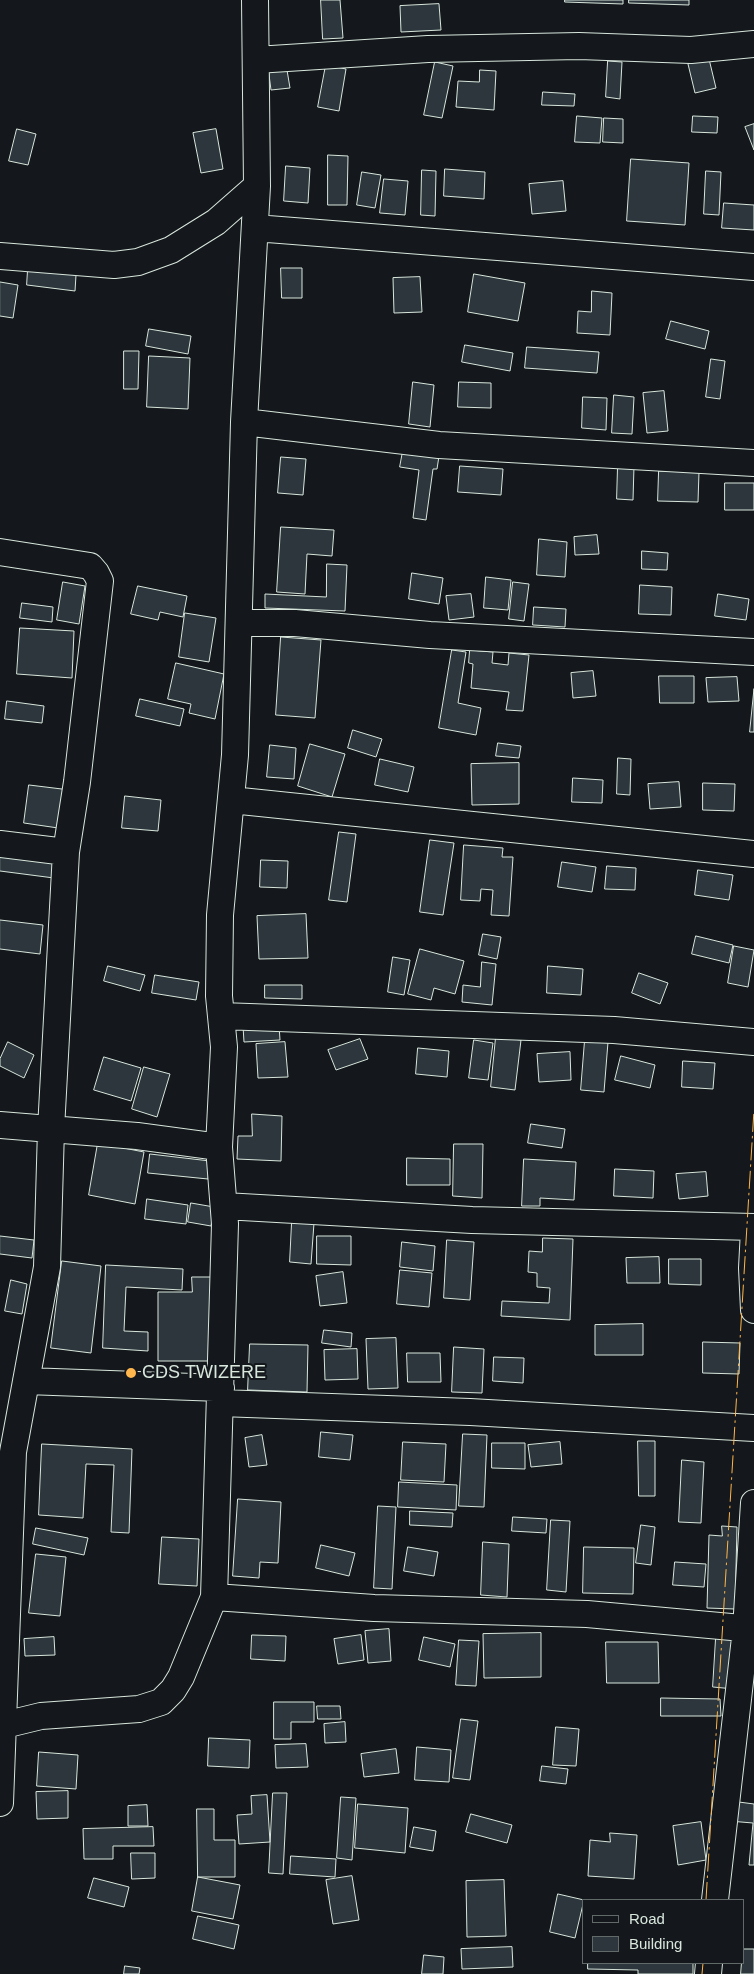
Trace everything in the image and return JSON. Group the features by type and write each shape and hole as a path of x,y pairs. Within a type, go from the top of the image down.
{"street":[{"path":"4,1725 41,1716 139,1709 161,1702 173,1690 181,1677 214,1597 225,1224 219,1147 224,1047 219,996 220,915 235,755 244,422 257,186 255,0"},
{"path":"256,60 428,49 579,46 691,50 754,44"},
{"path":"0,256 114,265 138,262 171,250 216,222 257,186"},
{"path":"255,228 754,268"},
{"path":"244,422 439,445 754,463"},
{"path":"0,552 90,566 96,572 100,581 78,782 66,852 51,1129 47,1267 26,1381 8,1439 4,1725 0,1802"},
{"path":"239,623 295,623 430,635 754,652"},
{"path":"231,800 754,854"},
{"path":"0,844 66,852"},
{"path":"221,1016 614,1030 754,1042"},
{"path":"0,1125 137,1136 219,1147"},
{"path":"224,1206 472,1220 754,1229 752,1268 754,1310"},
{"path":"26,1381 221,1396 754,1428"},
{"path":"715,1899 750,1629 754,1503"},
{"path":"214,1597 374,1608 587,1614 750,1629"}],"building":[{"path":"321,0 340,0 343,38 323,39"},
{"path":"565,0 623,0 623,4 565,2"},
{"path":"629,0 689,0 689,5 629,3"},
{"path":"439,4 441,30 401,32 400,6"},
{"path":"709,59 716,88 695,93 688,64"},
{"path":"608,61 622,62 620,99 606,97"},
{"path":"435,62 453,66 442,118 424,115"},
{"path":"286,64 290,88 271,90 268,67"},
{"path":"326,65 346,69 339,111 318,107"},
{"path":"480,70 496,71 494,110 456,107 458,81 479,82"},
{"path":"543,92 575,94 574,106 542,105"},
{"path":"577,116 602,118 600,143 575,142"},
{"path":"693,116 718,117 717,133 692,132"},
{"path":"604,118 623,119 623,143 603,142"},
{"path":"754,124 754,150 745,127"},
{"path":"17,129 36,134 28,165 9,161"},
{"path":"216,129 223,169 201,173 193,133"},
{"path":"328,155 348,156 347,205 328,205"},
{"path":"631,159 689,163 685,225 627,221"},
{"path":"286,166 310,168 308,203 284,201"},
{"path":"445,169 485,172 484,199 444,196"},
{"path":"422,170 436,171 435,216 421,215"},
{"path":"706,171 721,172 719,215 704,214"},
{"path":"362,172 381,175 375,208 357,205"},
{"path":"384,179 408,181 405,215 380,213"},
{"path":"563,181 566,211 532,214 529,184"},
{"path":"724,203 754,205 754,230 722,228"},
{"path":"281,268 302,268 302,298 282,298"},
{"path":"28,269 76,275 75,291 27,285"},
{"path":"474,274 525,283 518,321 468,312"},
{"path":"420,277 422,312 394,313 393,278"},
{"path":"0,282 18,285 13,318 0,316"},
{"path":"592,291 612,293 610,335 577,333 578,311 591,312"},
{"path":"671,321 709,331 705,349 666,339"},
{"path":"149,329 191,336 188,354 146,346"},
{"path":"465,345 513,353 510,371 462,362"},
{"path":"527,347 599,352 597,373 525,368"},
{"path":"124,351 139,351 138,389 124,389"},
{"path":"149,356 190,358 188,409 147,407"},
{"path":"711,359 725,361 720,399 706,397"},
{"path":"413,382 434,385 430,427 409,424"},
{"path":"459,382 491,383 491,408 458,407"},
{"path":"664,391 668,431 647,433 643,393"},
{"path":"614,395 634,397 632,434 612,433"},
{"path":"583,397 607,398 606,430 582,428"},
{"path":"403,451 439,456 437,469 433,469 426,520 413,518 419,470 400,467"},
{"path":"281,457 306,459 303,495 278,493"},
{"path":"618,465 634,466 633,500 617,499"},
{"path":"460,466 503,469 501,495 458,492"},
{"path":"659,471 699,472 698,502 658,501"},
{"path":"725,483 754,483 754,510 725,510"},
{"path":"281,527 334,530 332,556 307,554 305,594 277,592"},
{"path":"597,535 599,554 575,555 574,537"},
{"path":"539,539 567,542 565,577 537,575"},
{"path":"642,551 668,553 667,570 642,569"},
{"path":"327,564 347,565 345,611 265,608 265,594 326,597"},
{"path":"412,573 443,578 439,604 409,599"},
{"path":"486,577 511,580 508,610 484,608"},
{"path":"63,582 85,586 79,624 57,620"},
{"path":"513,582 529,584 524,621 509,619"},
{"path":"640,585 672,587 671,615 639,614"},
{"path":"138,586 187,596 183,617 160,612 158,620 131,614"},
{"path":"471,594 474,617 449,620 446,596"},
{"path":"718,594 749,599 746,620 715,616"},
{"path":"22,603 53,607 52,622 20,618"},
{"path":"534,607 566,609 565,627 533,625"},
{"path":"185,613 216,618 209,662 179,657"},
{"path":"20,628 74,631 72,678 17,674"},
{"path":"281,637 321,640 315,718 276,715"},
{"path":"452,650 466,652 458,703 481,708 476,735 439,728"},
{"path":"470,650 493,652 492,663 508,665 509,653 529,655 523,711 506,710 509,692 471,688 473,664 469,663"},
{"path":"176,663 224,674 215,719 189,713 191,704 168,699"},
{"path":"593,671 596,696 573,698 571,673"},
{"path":"659,676 694,676 694,703 660,703"},
{"path":"737,677 739,701 708,702 706,678"},
{"path":"754,689 754,732 750,732"},
{"path":"140,699 184,709 180,726 136,716"},
{"path":"7,701 44,706 42,723 5,719"},
{"path":"353,730 382,739 376,757 348,748"},
{"path":"498,743 521,746 519,758 496,756"},
{"path":"310,744 345,754 332,797 298,786"},
{"path":"270,745 296,748 294,779 267,777"},
{"path":"618,758 631,759 630,795 617,794"},
{"path":"380,759 414,767 408,792 375,785"},
{"path":"519,763 519,804 472,805 471,764"},
{"path":"573,778 603,780 602,803 572,802"},
{"path":"679,782 681,807 650,809 648,784"},
{"path":"703,783 735,784 734,811 703,810"},
{"path":"29,785 70,790 65,829 24,823"},
{"path":"125,796 161,800 158,831 122,828"},
{"path":"339,832 356,834 347,902 329,900"},
{"path":"430,840 454,843 443,915 420,912"},
{"path":"464,845 503,848 502,857 513,857 509,916 491,915 493,890 481,889 480,901 461,900"},
{"path":"0,852 57,860 54,878 0,871"},
{"path":"261,860 288,861 287,888 260,887"},
{"path":"562,862 596,867 592,892 558,887"},
{"path":"607,866 636,868 635,890 605,889"},
{"path":"698,870 733,875 729,900 695,895"},
{"path":"306,914 308,958 259,959 257,916"},
{"path":"0,920 43,925 40,954 0,949"},
{"path":"483,934 501,937 497,959 479,955"},
{"path":"696,936 733,945 729,963 692,954"},
{"path":"734,946 754,950 748,987 728,983"},
{"path":"420,949 464,961 455,994 434,988 431,1000 408,994"},
{"path":"393,957 410,960 404,995 388,992"},
{"path":"482,962 496,964 492,1005 462,1002 463,985 480,987"},
{"path":"108,966 145,975 140,991 104,981"},
{"path":"548,966 583,969 581,995 547,993"},
{"path":"639,973 668,983 660,1004 632,993"},
{"path":"155,975 199,982 196,1000 152,993"},
{"path":"265,985 302,985 302,999 265,998"},
{"path":"279,1025 280,1040 244,1042 243,1026"},
{"path":"496,1037 521,1040 515,1090 491,1087"},
{"path":"360,1039 368,1059 336,1070 328,1050"},
{"path":"474,1040 493,1043 488,1080 469,1078"},
{"path":"585,1040 608,1042 604,1092 581,1090"},
{"path":"8,1042 34,1055 24,1078 0,1066 0,1059"},
{"path":"285,1042 288,1077 258,1078 256,1044"},
{"path":"418,1048 449,1051 447,1077 416,1074"},
{"path":"570,1052 571,1080 539,1082 537,1054"},
{"path":"621,1056 655,1065 650,1088 615,1080"},
{"path":"104,1057 141,1068 131,1101 94,1090"},
{"path":"683,1061 715,1063 713,1089 682,1087"},
{"path":"144,1067 170,1074 157,1117 132,1109"},
{"path":"252,1114 282,1116 281,1161 237,1159 238,1136 252,1136"},
{"path":"531,1124 565,1129 562,1148 528,1143"},
{"path":"98,1143 144,1152 135,1204 89,1195"},
{"path":"454,1144 483,1144 482,1198 453,1196"},
{"path":"150,1154 210,1161 208,1179 148,1173"},
{"path":"407,1158 450,1159 450,1185 407,1185"},
{"path":"524,1159 576,1162 574,1200 540,1198 540,1206 522,1206"},
{"path":"615,1169 654,1171 653,1198 614,1196"},
{"path":"706,1172 708,1196 679,1199 676,1174"},
{"path":"147,1199 188,1205 186,1224 145,1219"},
{"path":"191,1203 214,1207 211,1226 188,1222"},
{"path":"292,1222 314,1223 311,1264 290,1262"},
{"path":"0,1236 34,1240 32,1258 0,1254"},
{"path":"317,1236 351,1236 351,1265 317,1264"},
{"path":"543,1238 573,1239 570,1320 501,1316 502,1301 549,1303 550,1288 537,1287 537,1273 528,1272 529,1251 542,1252"},
{"path":"447,1240 474,1242 470,1300 444,1298"},
{"path":"402,1242 435,1246 433,1271 400,1267"},
{"path":"659,1257 660,1283 627,1283 626,1258"},
{"path":"669,1259 701,1259 701,1285 669,1284"},
{"path":"62,1261 101,1266 91,1353 51,1348"},
{"path":"106,1265 183,1269 182,1290 126,1287 124,1331 148,1332 148,1351 103,1348"},
{"path":"400,1270 432,1273 429,1307 397,1304"},
{"path":"343,1272 347,1303 320,1306 316,1276"},
{"path":"192,1277 213,1277 213,1361 158,1361 158,1292 192,1292"},
{"path":"11,1280 27,1284 22,1314 5,1311"},
{"path":"643,1324 643,1355 595,1355 595,1325"},
{"path":"324,1330 352,1333 351,1347 322,1343"},
{"path":"396,1338 398,1388 368,1389 366,1339"},
{"path":"703,1342 740,1343 739,1374 703,1373"},
{"path":"250,1344 308,1345 307,1392 248,1390"},
{"path":"454,1347 484,1349 482,1393 452,1392"},
{"path":"357,1349 358,1379 325,1380 324,1350"},
{"path":"407,1353 440,1353 441,1382 408,1382"},
{"path":"494,1357 524,1358 523,1383 493,1381"},
{"path":"321,1432 353,1435 350,1460 319,1457"},
{"path":"463,1434 487,1435 484,1507 459,1506"},
{"path":"262,1435 267,1465 249,1467 245,1438"},
{"path":"638,1441 655,1441 655,1496 639,1496"},
{"path":"403,1442 446,1444 444,1482 401,1480"},
{"path":"560,1442 562,1464 531,1467 528,1445"},
{"path":"492,1443 525,1443 525,1469 492,1468"},
{"path":"42,1444 132,1449 129,1533 111,1532 114,1465 86,1464 83,1518 39,1515"},
{"path":"682,1460 704,1462 701,1523 679,1522"},
{"path":"399,1482 457,1485 456,1510 398,1507"},
{"path":"238,1499 281,1502 278,1563 260,1562 259,1578 233,1576"},
{"path":"378,1506 396,1507 392,1589 374,1588"},
{"path":"410,1511 453,1513 452,1527 410,1525"},
{"path":"513,1517 547,1519 546,1533 512,1531"},
{"path":"551,1520 570,1521 566,1592 547,1590"},
{"path":"641,1525 655,1527 651,1565 636,1563"},
{"path":"722,1526 737,1527 735,1609 707,1608 709,1535 722,1536"},
{"path":"36,1528 88,1538 84,1555 33,1544"},
{"path":"162,1537 199,1539 197,1586 159,1584"},
{"path":"483,1542 509,1544 507,1597 481,1595"},
{"path":"321,1545 355,1553 349,1576 316,1568"},
{"path":"408,1547 438,1552 434,1576 404,1571"},
{"path":"584,1547 634,1548 633,1594 583,1593"},
{"path":"36,1554 66,1557 60,1616 29,1613"},
{"path":"675,1562 706,1564 704,1587 673,1585"},
{"path":"389,1629 391,1661 368,1663 365,1631"},
{"path":"541,1633 541,1677 484,1678 483,1634"},
{"path":"252,1635 286,1636 285,1661 251,1659"},
{"path":"361,1635 364,1660 338,1664 334,1639"},
{"path":"54,1637 55,1655 25,1656 24,1639"},
{"path":"424,1637 455,1644 450,1667 419,1660"},
{"path":"716,1638 736,1639 734,1689 713,1687"},
{"path":"459,1640 479,1641 476,1686 456,1685"},
{"path":"606,1642 658,1642 659,1683 607,1683"},
{"path":"661,1698 720,1699 721,1716 661,1716"},
{"path":"274,1702 314,1702 314,1722 291,1722 291,1739 274,1739"},
{"path":"317,1706 340,1706 341,1719 318,1719"},
{"path":"461,1719 478,1721 470,1780 453,1778"},
{"path":"345,1722 346,1742 325,1743 324,1724"},
{"path":"556,1727 579,1729 576,1766 553,1765"},
{"path":"209,1738 250,1740 249,1768 208,1766"},
{"path":"306,1744 308,1767 276,1768 275,1745"},
{"path":"417,1747 451,1750 449,1782 415,1780"},
{"path":"396,1749 399,1773 364,1777 361,1754"},
{"path":"39,1752 78,1755 76,1789 37,1786"},
{"path":"542,1766 568,1769 566,1784 540,1781"},
{"path":"68,1791 68,1818 37,1819 36,1792"},
{"path":"273,1793 287,1793 283,1874 269,1873"},
{"path":"267,1795 270,1842 239,1844 237,1815 252,1814 251,1796"},
{"path":"341,1797 356,1798 352,1860 337,1858"},
{"path":"731,1801 754,1804 754,1865 749,1865 753,1823 729,1821"},
{"path":"358,1804 408,1808 405,1853 355,1848"},
{"path":"147,1805 148,1826 128,1826 128,1806"},
{"path":"197,1809 214,1809 214,1840 235,1840 235,1877 198,1877"},
{"path":"471,1814 512,1825 507,1843 466,1832"},
{"path":"701,1822 706,1860 678,1865 673,1826"},
{"path":"153,1827 154,1846 113,1846 113,1859 84,1859 83,1829"},
{"path":"414,1827 436,1831 433,1851 410,1847"},
{"path":"610,1833 637,1835 634,1879 588,1876 590,1840 610,1842"},
{"path":"131,1853 155,1853 155,1878 132,1879"},
{"path":"291,1856 336,1859 335,1877 290,1874"},
{"path":"352,1876 359,1920 333,1924 326,1880"},
{"path":"198,1877 240,1885 233,1919 192,1911"},
{"path":"94,1878 129,1887 124,1907 88,1898"},
{"path":"504,1880 506,1936 467,1937 466,1881"},
{"path":"558,1894 582,1900 582,1908 575,1938 550,1932"},
{"path":"198,1916 239,1925 234,1949 193,1939"},
{"path":"512,1947 513,1967 462,1969 461,1949"},
{"path":"744,1949 754,1949 754,1974 741,1974 742,1964 744,1964"},
{"path":"424,1955 444,1957 443,1974 422,1974"},
{"path":"588,1964 693,1964 693,1974 638,1974 638,1970 588,1969"},
{"path":"125,1966 140,1968 139,1974 124,1974"}],"power":[{"path":"706,1899 754,1110"},
{"path":"702,1974 703,1964"}],"place":[{"name":"CDS TWIZERE","path":"131,1373"}]}
